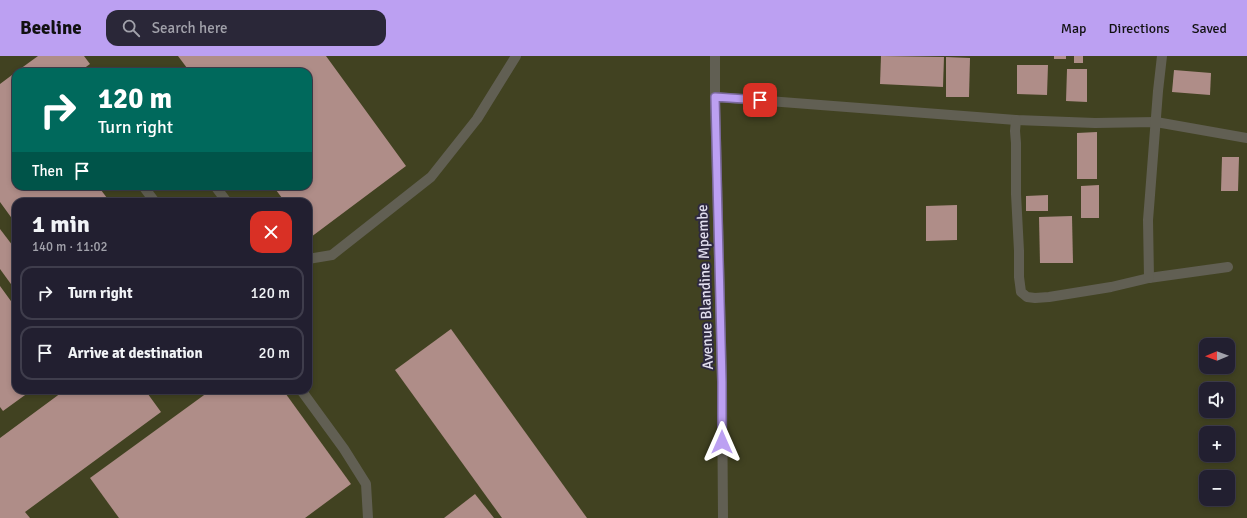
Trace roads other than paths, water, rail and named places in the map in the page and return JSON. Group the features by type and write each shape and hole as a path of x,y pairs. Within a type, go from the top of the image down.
{"street":[{"path":"312,258 332,255 431,176 477,119 516,56"},
{"name":"Avenue Blandine Mpembe","path":"715,56 722,382 723,518"},
{"path":"1149,278 1148,220 1162,56"},
{"path":"715,97 1016,120 1095,123 1156,122 1247,138"},
{"path":"1016,120 1016,194 1019,277 1021,292 1027,297 1049,297 1111,287 1149,278 1228,267"},
{"path":"304,394 344,449 366,484 368,518"}]}
